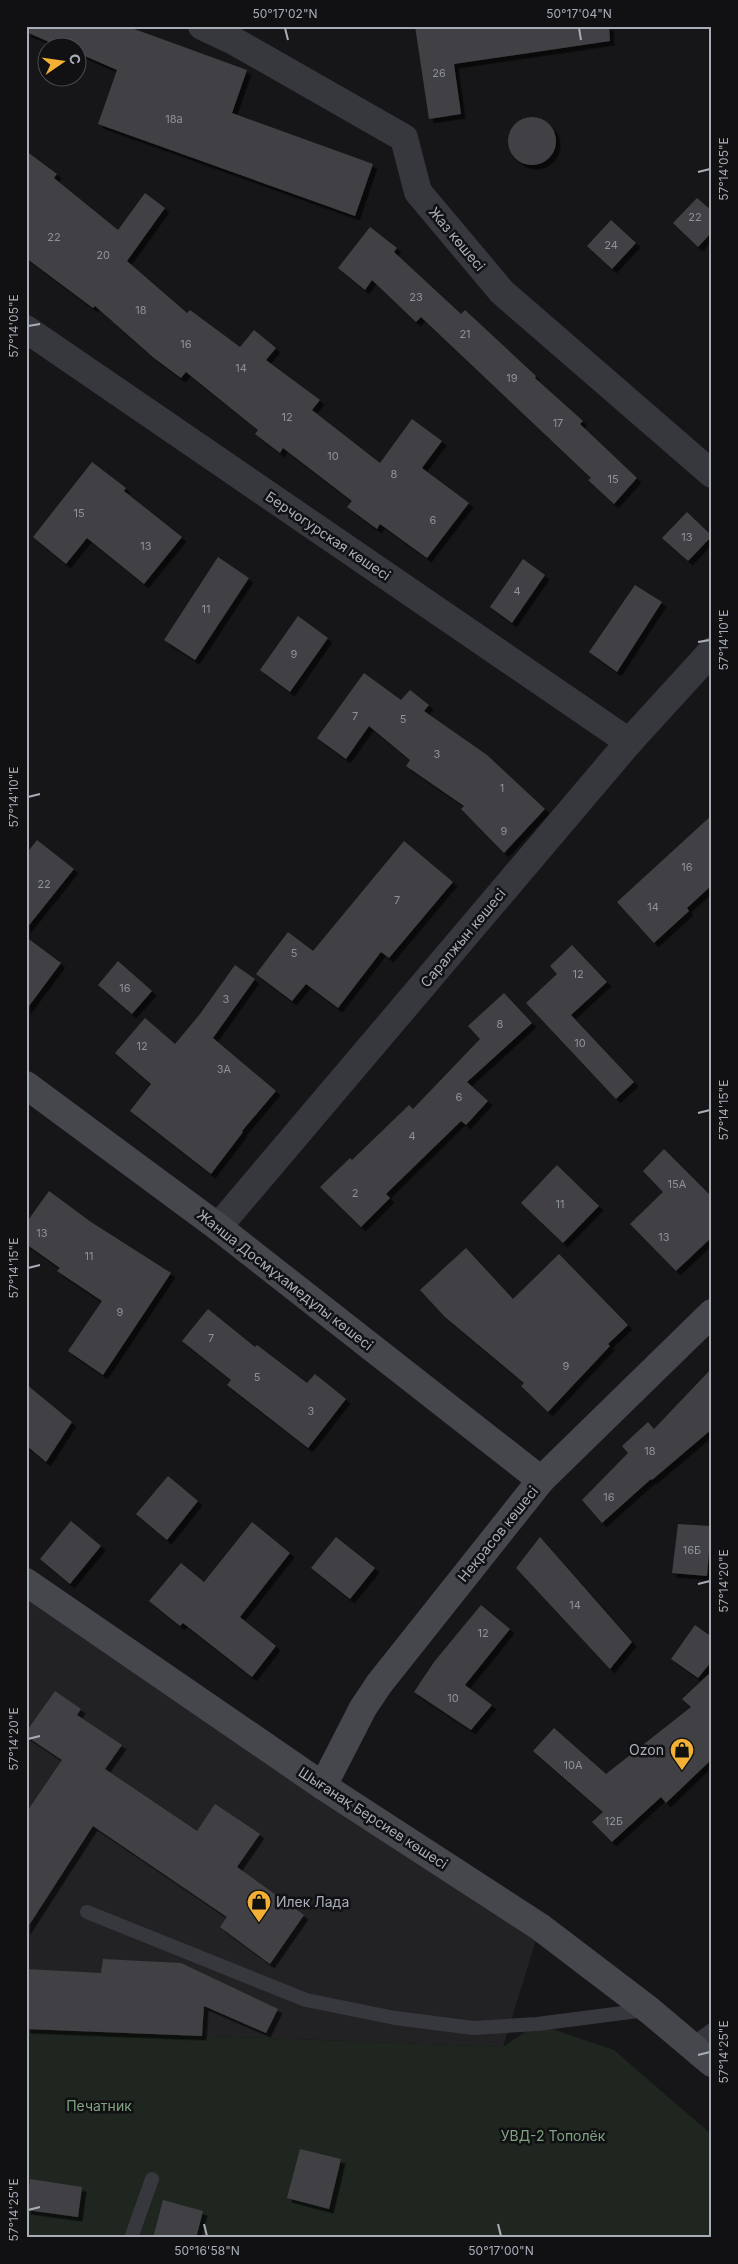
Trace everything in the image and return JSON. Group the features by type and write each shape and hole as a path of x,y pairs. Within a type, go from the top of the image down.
{"main road":[{"name":"Жанша Досмұхамедұлы көшесі","path":"26,1085 218,1228 541,1480"},
{"name":"Некрасов көшесі","path":"323,1786 363,1708 379,1684 541,1480 712,1313"},
{"name":"Шығанақ Берсиев көшесі","path":"26,1582 323,1786 540,1927 649,2010 701,2038 712,2062"}],"street":[{"name":"Жаз көшесі","path":"202,26 234,41 404,138 418,192 502,292 712,474"},
{"name":"Берчогурская көшесі","path":"26,329 629,742"},
{"name":"Саралжын көшесі","path":"218,1228 629,742 712,651"}],"lane":[{"path":"87,1912 306,2000 395,2018 473,2028 537,2024 649,2010"},
{"path":"132,2238 152,2179"}],"shaded area":[{"path":"26,1582 540,1927 503,2047 26,2029"}],"green space":[{"name":"УВД-2 Тополёк","path":"537,2024 614,2050 712,2135 712,2238 26,2238 26,2029 503,2047"}],"building":[{"path":"26,26 126,26 247,70 232,113 373,164 355,216 98,124 117,70 88,57 88,38 40,38 26,32"},
{"path":"415,26 609,26 610,41 454,64 461,114 429,119"},
{"path":"527,117 537,117 546,121 552,127 556,141 552,155 546,161 537,165 527,165 518,161 512,155 508,146 508,136 512,127 518,121"},
{"path":"26,151 57,174 54,178 118,230 145,193 165,208 127,261 187,313 190,310 240,347 254,330 276,348 266,360 320,400 312,410 380,463 412,419 442,441 422,468 469,503 427,558 380,524 377,529 347,507 352,501 283,448 280,453 255,434 258,430 186,372 181,378 154,358 95,306 93,308 26,258"},
{"path":"697,198 712,211 712,232 698,247 673,223"},
{"path":"611,220 636,243 612,269 587,246"},
{"path":"370,227 397,248 394,252 461,314 465,310 536,376 535,378 583,421 580,424 637,478 614,504 588,480 591,478 421,317 416,322 372,280 365,290 338,268"},
{"path":"92,462 126,488 124,491 182,537 144,584 87,538 66,564 33,537"},
{"path":"687,512 712,536 688,561 662,538"},
{"path":"218,557 249,578 195,660 164,640"},
{"path":"523,559 545,575 512,623 490,607"},
{"path":"635,585 662,602 617,672 589,652"},
{"path":"298,616 328,638 290,692 260,670"},
{"path":"364,673 401,700 410,690 429,705 424,711 487,755 545,809 504,853 461,809 464,806 406,766 410,760 369,726 346,759 317,738"},
{"path":"712,815 712,885 687,908 689,911 654,943 617,902"},
{"path":"37,840 74,869 26,929 26,854"},
{"path":"404,841 453,882 389,958 381,952 338,1008 306,984 292,1001 256,974 288,932 313,951"},
{"path":"26,937 61,963 26,1010"},
{"path":"572,945 607,982 571,1015 634,1082 616,1099 526,1003 557,974 550,966"},
{"path":"118,961 152,991 132,1014 98,985"},
{"path":"235,965 255,979 213,1038 276,1091 242,1131 211,1174 130,1111 151,1084 115,1053 145,1018 175,1044 200,1014"},
{"path":"504,993 532,1023 467,1082 488,1101 466,1125 461,1121 386,1194 390,1198 361,1227 320,1187 350,1158 352,1160 409,1105 413,1109 480,1039 468,1026"},
{"path":"664,1149 712,1197 712,1237 676,1271 630,1224 663,1192 643,1171"},
{"path":"557,1165 599,1206 563,1243 521,1203"},
{"path":"49,1191 91,1222 171,1273 103,1375 68,1351 102,1301 57,1271 60,1268 26,1244 26,1223"},
{"path":"466,1248 513,1299 559,1254 628,1325 608,1344 610,1346 548,1412 521,1386 524,1383 445,1317 420,1290"},
{"path":"208,1309 255,1347 257,1345 307,1383 315,1374 346,1399 308,1448 227,1385 231,1380 182,1341"},
{"path":"712,1368 712,1429 651,1479 602,1523 582,1500 628,1453 622,1446 648,1422 654,1429"},
{"path":"26,1384 72,1422 46,1462 26,1445"},
{"path":"168,1476 198,1501 167,1540 136,1514"},
{"path":"71,1521 101,1546 70,1584 40,1559"},
{"path":"252,1522 290,1553 240,1617 276,1646 252,1677 183,1623 180,1626 149,1601 181,1563 204,1582"},
{"path":"678,1524 711,1526 707,1576 672,1573"},
{"path":"336,1537 375,1568 350,1599 311,1568"},
{"path":"540,1537 632,1642 610,1669 516,1568"},
{"path":"481,1605 510,1629 465,1685 492,1705 471,1730 414,1692 434,1662"},
{"path":"695,1625 712,1637 712,1661 698,1678 671,1659"},
{"path":"712,1671 712,1759 666,1803 661,1797 612,1842 592,1822 603,1812 533,1751 554,1728 606,1774 691,1707 682,1699"},
{"path":"55,1691 81,1709 77,1715 122,1745 105,1769 197,1831 215,1804 260,1834 237,1867 304,1915 270,1964 220,1927 227,1917 93,1826 26,1930 26,1813 62,1760 26,1736 26,1732"},
{"path":"103,1959 181,1963 278,2009 266,2033 204,2006 202,2036 26,2029 26,1969 101,1973"},
{"path":"300,2149 341,2159 329,2209 287,2198"},
{"path":"30,2179 82,2187 78,2217 26,2210"},
{"path":"163,2200 203,2211 196,2238 153,2238"}],"place":[{"name":"Ozon","path":"682,1771"},
{"name":"Илек Лада","path":"259,1923"}],"park label":[{"name":"Печатник","path":"99,2106"}]}
